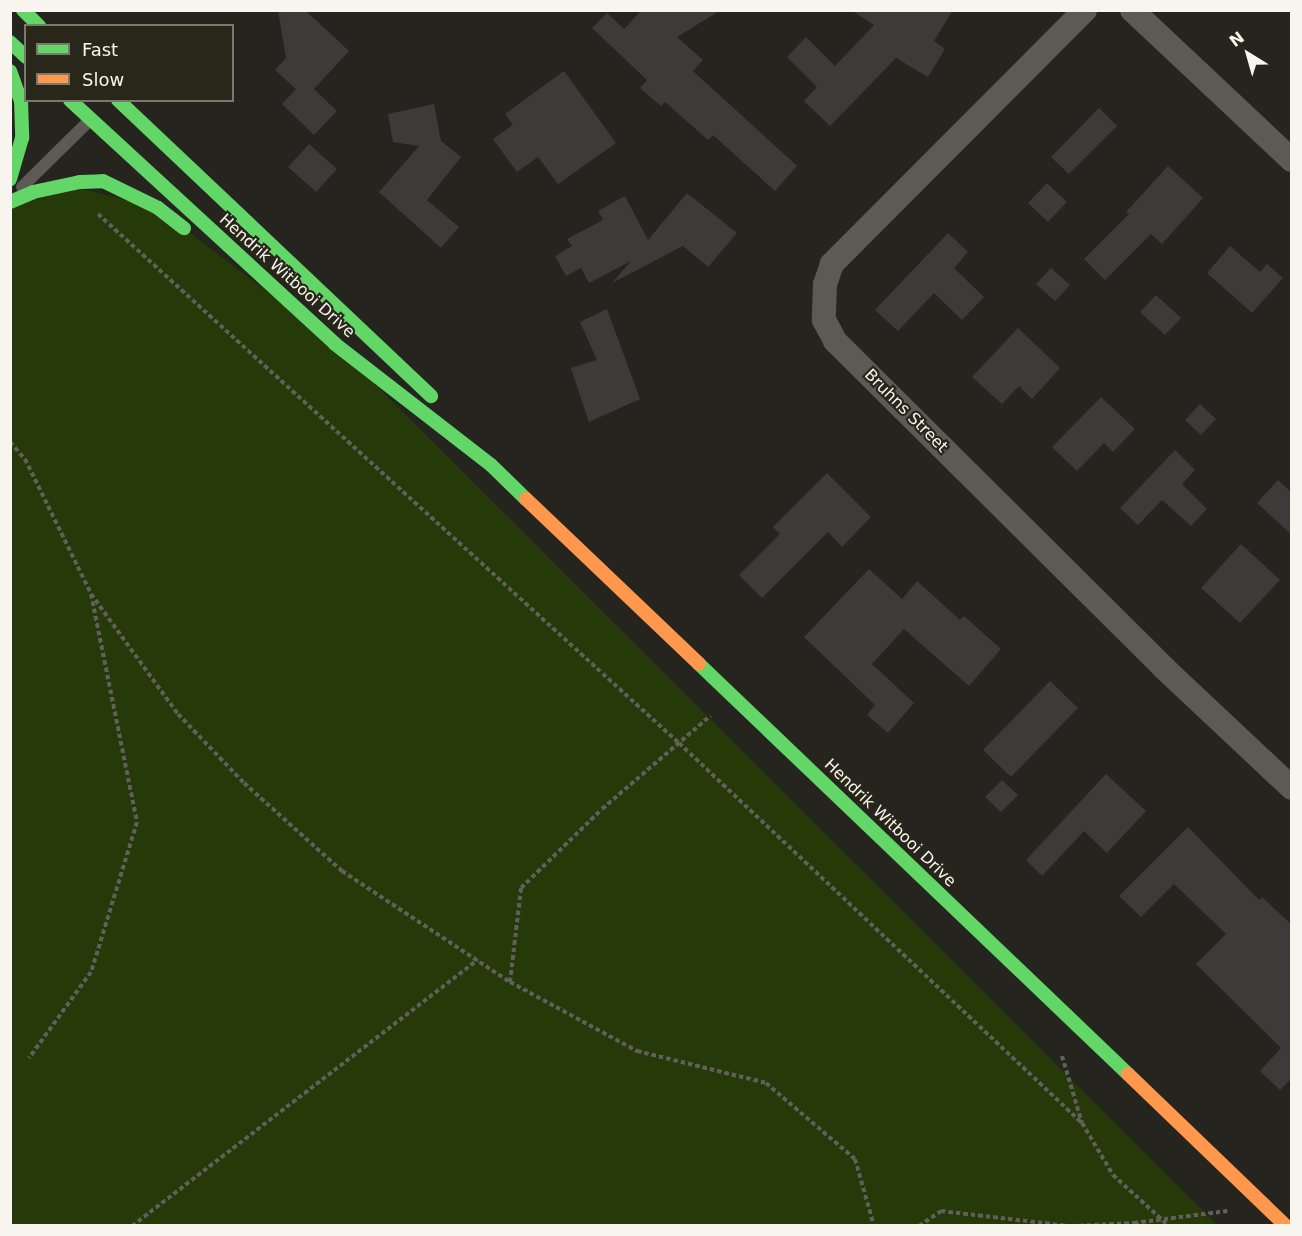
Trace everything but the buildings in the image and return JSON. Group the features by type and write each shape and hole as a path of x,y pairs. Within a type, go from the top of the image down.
{"main road":[{"path":"23,10 37,24"},
{"path":"10,42 24,55"},
{"path":"10,71 21,101 22,138 10,179"},
{"name":"Hendrik Witbooi Drive","path":"72,102 335,344 491,465 1286,1226"},
{"name":"Hendrik Witbooi Drive","path":"120,102 368,334 447,412 491,465"},
{"path":"10,200 33,192 67,185 103,181 159,208 192,234"},
{"path":"209,247 335,344"},
{"name":"Hendrik Witbooi Drive","path":"1265,1207 1280,1226"}],"street":[{"name":"Bruhns Street","path":"1085,10 832,264 825,284 824,320 835,340 1164,668 1292,788"},
{"path":"1132,10 1292,160"}],"lane":[{"path":"10,200 101,107"}],"path":[{"path":"67,185 153,266 679,743 1082,1123"},
{"path":"10,442 25,459 91,594 178,714 244,783 342,871 510,982 637,1051 766,1083 855,1160 874,1226"},
{"path":"29,1058 91,972 137,822 91,594"},
{"path":"510,982 521,888 602,809 733,696"},
{"path":"132,1226 477,960"},
{"path":"1058,1049 1064,1060 1082,1123 1113,1174 1169,1226"},
{"path":"919,1226 941,1211 1071,1226 1162,1219 1265,1207"}],"green space":[{"path":"67,185 158,208 335,344 1217,1225 11,1225 10,202"}],"traffic: fast":[{"path":"23,10 37,24"},
{"path":"10,42 24,55"},
{"path":"10,71 21,101 22,138 10,179"},
{"path":"72,102 335,344 491,465 526,499"},
{"path":"120,102 431,396"},
{"path":"10,202 33,192 80,182 103,181 158,208 184,228"},
{"path":"699,664 1128,1074"}],"traffic: slow":[{"path":"526,499 699,664"},
{"path":"1128,1074 1286,1226"}]}
